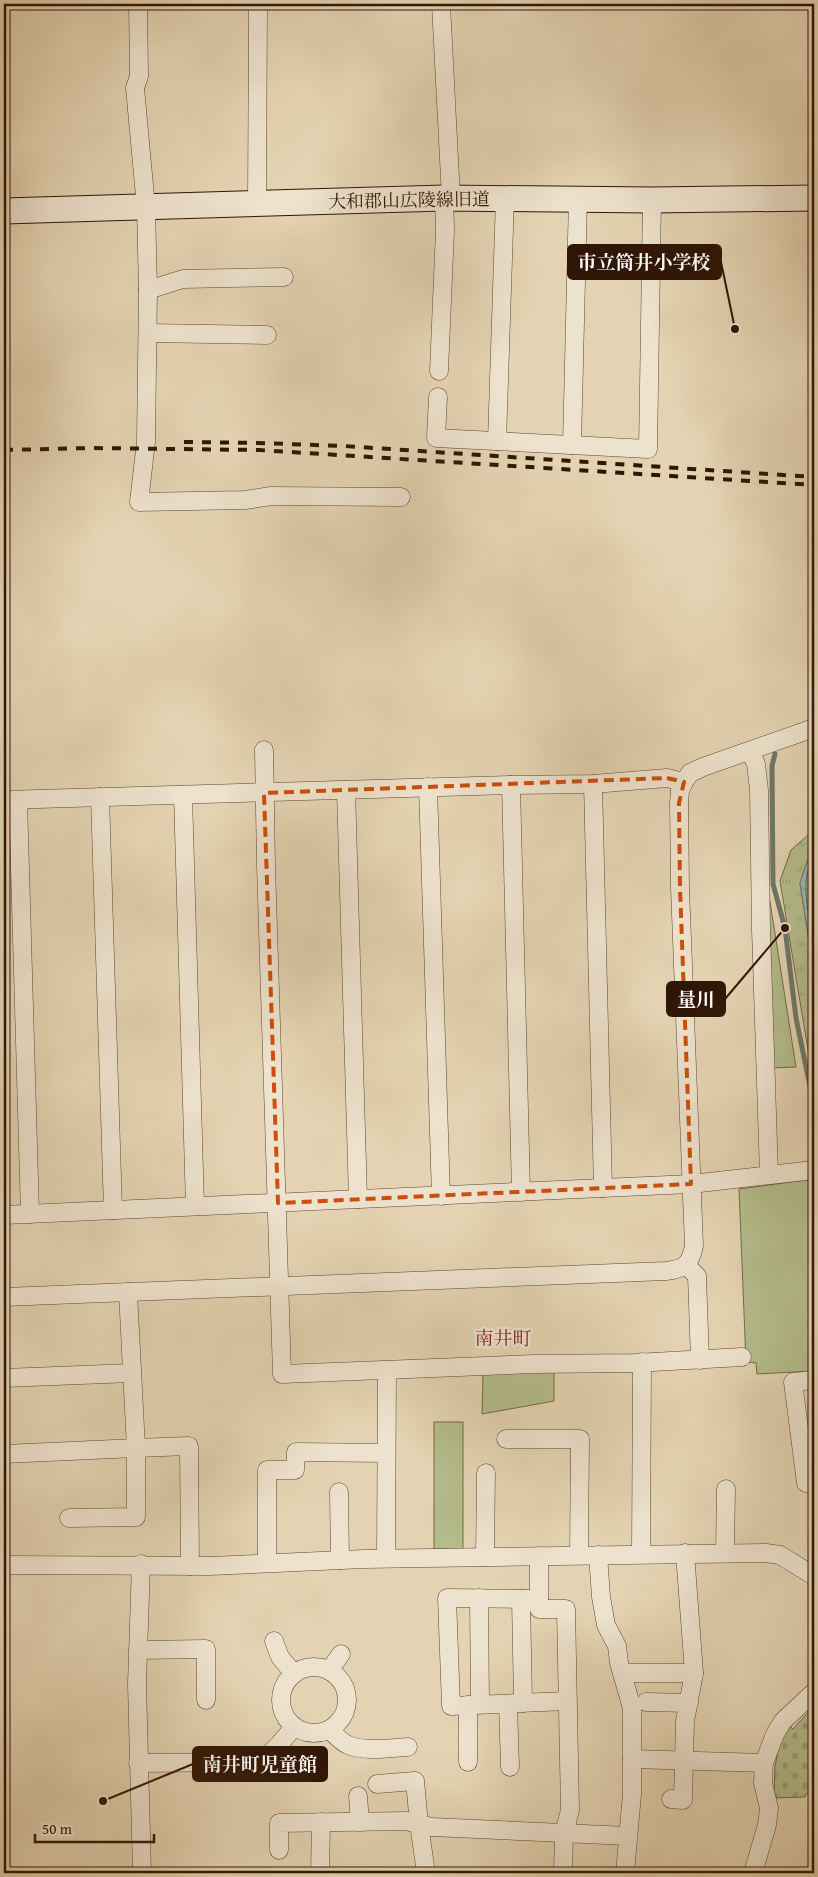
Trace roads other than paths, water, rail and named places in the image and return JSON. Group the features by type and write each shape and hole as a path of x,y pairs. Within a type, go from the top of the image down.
{"street":[{"path":"138,4 139,76 135,88 146,207 148,290 146,442 139,502 245,500 271,496 401,497"},
{"path":"257,204 258,4"},
{"path":"439,371 448,198 441,4"},
{"name":"大和郡山広陵線旧道","path":"4,210 448,198 652,200 814,198"},
{"path":"497,441 505,198"},
{"path":"572,445 578,199"},
{"path":"438,397 436,438 648,449 652,200"},
{"path":"148,290 183,279 284,277"},
{"path":"148,334 267,335"},
{"path":"4,1297 666,1272 678,1270 686,1265 692,1258 694,1246 680,888 680,791 690,773 814,728"},
{"path":"264,750 282,1374 742,1357"},
{"path":"750,750 756,764 759,790 760,929 769,1176"},
{"path":"30,1214 11,800 511,784 593,784 667,778 684,782"},
{"path":"511,784 521,1192"},
{"path":"593,784 603,1188"},
{"path":"428,787 441,1196"},
{"path":"346,790 358,1199"},
{"path":"183,795 195,1206"},
{"path":"100,797 113,1210"},
{"path":"4,1215 691,1184 814,1170"},
{"path":"686,1265 697,1276 700,1360"},
{"path":"69,1518 136,1517 136,1448 128,1292"},
{"path":"641,1554 642,1362"},
{"path":"386,1558 387,1370"},
{"path":"4,1378 132,1373"},
{"path":"806,1483 793,1382 814,1380"},
{"path":"506,1439 580,1439 579,1555"},
{"path":"4,1454 189,1446 190,1566"},
{"path":"267,1562 267,1470 295,1470 296,1452 386,1453"},
{"path":"485,1556 486,1473"},
{"path":"725,1553 726,1489"},
{"path":"338,1492 340,1560"},
{"path":"671,1799 683,1800 685,1721 694,1674 685,1553"},
{"path":"4,1565 141,1564 190,1566 386,1558 766,1553 780,1555 814,1576"},
{"path":"598,1555 602,1607 606,1626 617,1646 622,1674 632,1708 632,1794 625,1873"},
{"path":"510,1767 516,1703 530,1599 539,1556"},
{"path":"141,1564 138,1650 138,1763 142,1873"},
{"path":"563,1873 564,1834 570,1810 566,1609 539,1609 530,1599 447,1598 451,1706 567,1701"},
{"path":"468,1762 474,1705 479,1598"},
{"path":"274,1641 280,1657 294,1674"},
{"path":"138,1650 206,1650 206,1700"},
{"path":"329,1671 341,1654"},
{"path":"316,1667 329,1671 340,1680 347,1698 346,1707 343,1716 330,1730 311,1734 293,1728 282,1712 280,1703 284,1684 294,1674 306,1668 316,1667"},
{"path":"622,1674 694,1674"},
{"path":"752,1873 767,1825 769,1808 763,1783 764,1763 775,1734 783,1721 814,1692"},
{"path":"646,1702 689,1703"},
{"path":"138,1763 256,1762 266,1758 293,1728"},
{"path":"330,1730 347,1744 357,1747 408,1747"},
{"path":"632,1759 764,1763"},
{"path":"377,1784 415,1782 418,1824 426,1873"},
{"path":"358,1796 360,1822"},
{"path":"279,1850 279,1823 406,1821 432,1827 628,1836"},
{"path":"320,1873 321,1822"}],"water":[{"path":"814,855 814,973 800,883 807,861"}],"waterway":[{"path":"775,754 772,766 773,884 785,928 796,1018 814,1106"}],"railway":[{"path":"184,442 344,446 814,477"},
{"path":"4,450 91,448 259,450 814,485"}],"place":[{"name":"市立筒井小学校","path":"735,329"},
{"name":"量川","path":"785,928"},
{"name":"南井町児童館","path":"103,1801"}],"district":[{"name":"南井町","path":"503,1338"}]}
